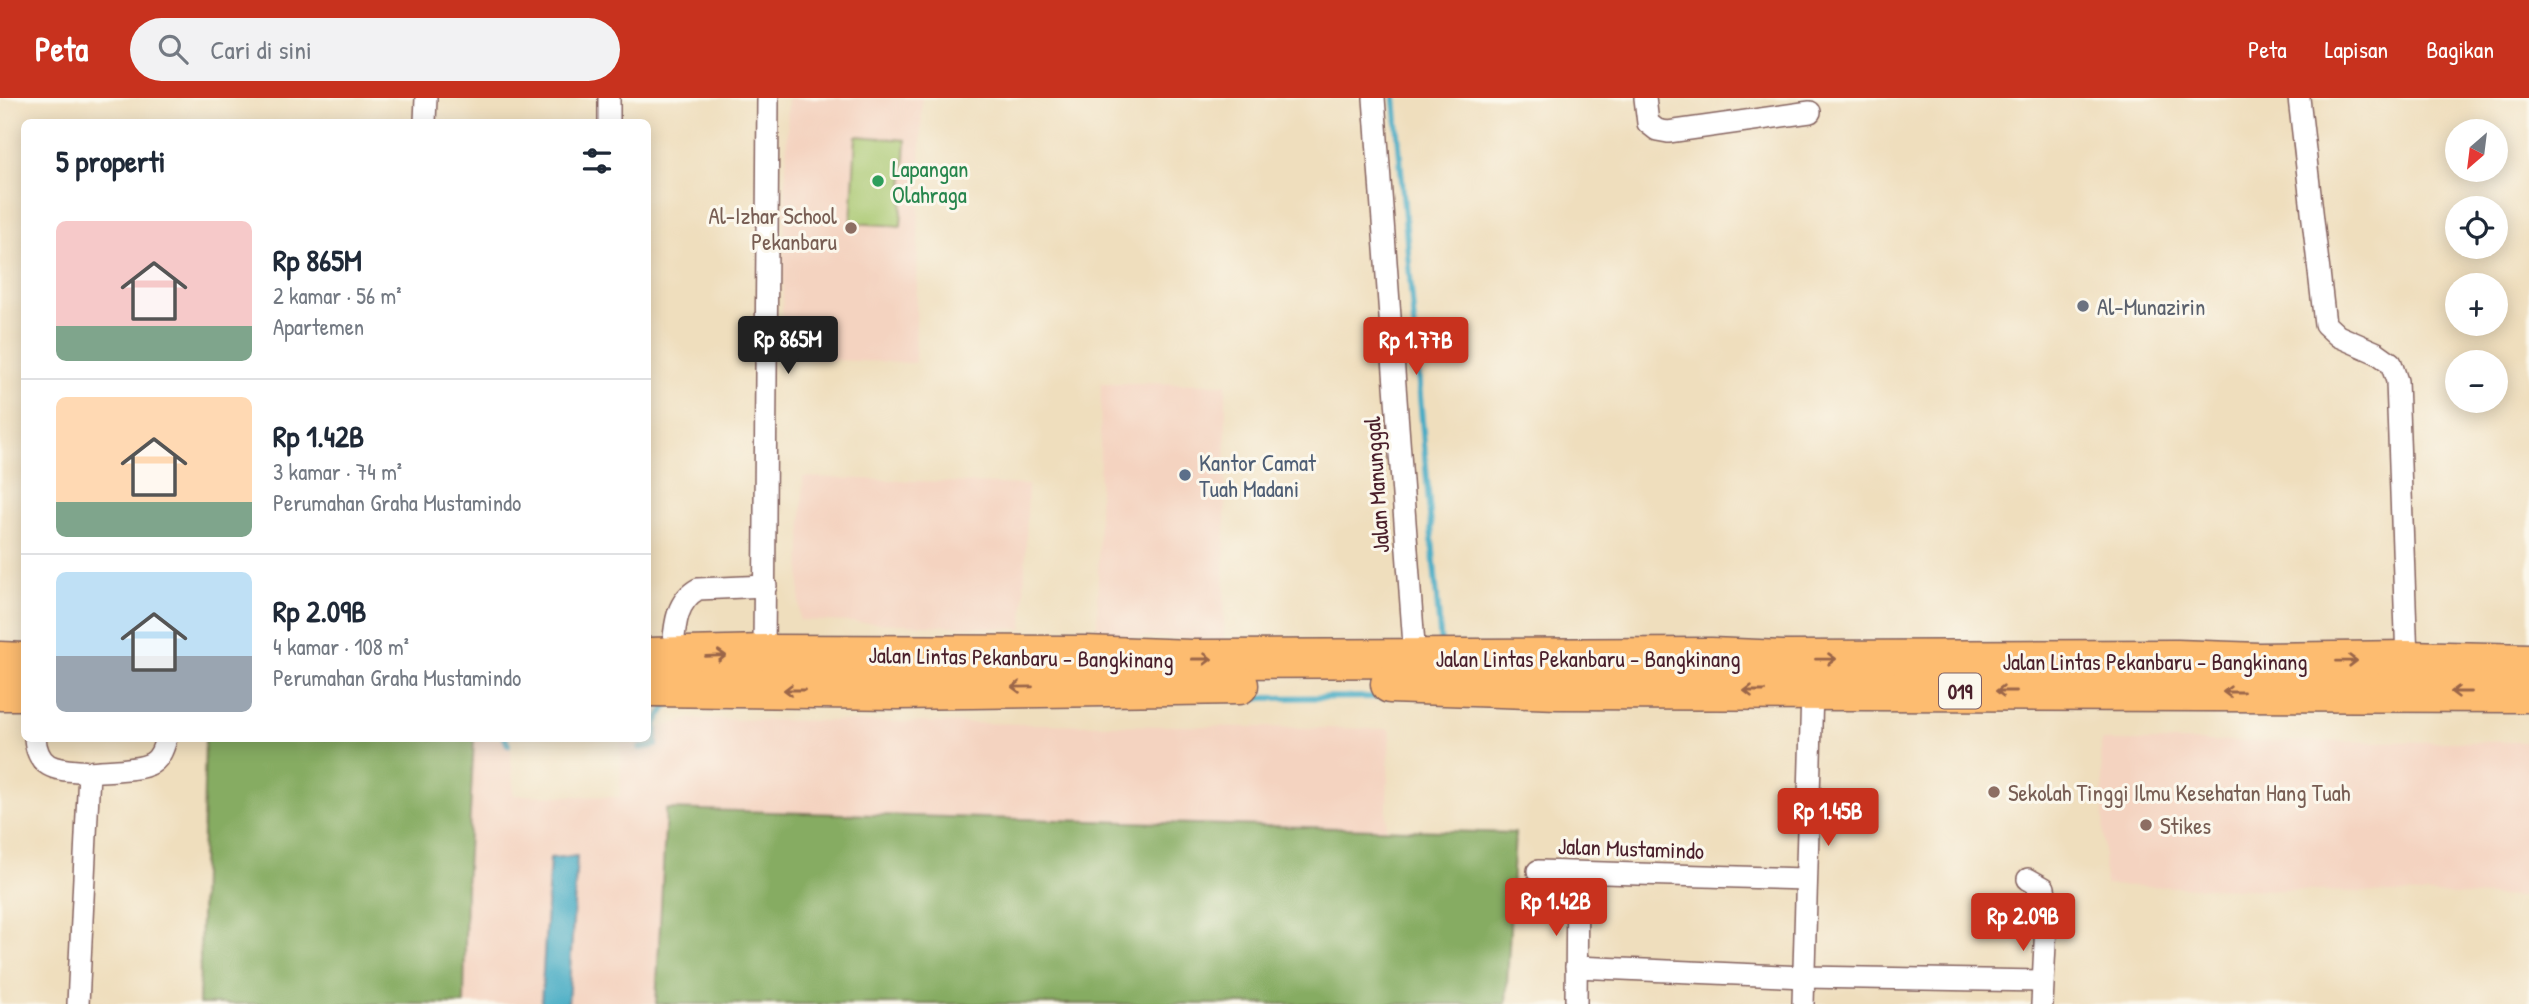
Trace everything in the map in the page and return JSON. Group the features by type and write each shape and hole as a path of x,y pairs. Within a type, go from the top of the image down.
{"highway":[{"name":"Jalan Lintas Pekanbaru - Bangkinang","path":"660,657 764,654 1087,670 1403,672 1712,657 1782,660 2177,659 2529,663"},
{"path":"0,662 21,662"},
{"name":"Jalan Lintas Pekanbaru - Bangkinang","path":"651,687 898,690 1087,670"},
{"name":"Jalan Lintas Pekanbaru - Bangkinang","path":"1403,672 1558,690 2529,693"},
{"path":"0,691 21,691"}],"street":[{"path":"425,119 426,98"},
{"path":"609,98 609,119"},
{"path":"764,654 768,98"},
{"name":"Jalan Manunggal","path":"1374,98 1403,672"},
{"path":"1645,98 1648,123 1657,130 1668,132 1810,112"},
{"path":"2299,98 2325,324 2338,336 2377,353 2390,363 2397,381 2407,660"},
{"path":"660,657 680,605 689,594 698,589 766,586"},
{"path":"1803,1004 1812,691"},
{"path":"35,742 43,764 57,769 89,772 134,768 152,763 165,742"},
{"path":"78,1004 89,772"},
{"name":"Jalan Mustamindo","path":"1538,871 1806,879"},
{"path":"1576,1004 1577,873"},
{"path":"2028,879 2044,888 2047,904 2042,1004"},
{"path":"1576,967 1804,977 2043,981"}],"shaded area":[{"name":"Al-Izhar School Pekanbaru","path":"788,98 922,98 915,363 781,358"},
{"path":"1101,383 1226,384 1224,640 1097,636"},
{"path":"803,477 1028,485 1023,629 799,620"},
{"path":"690,719 1390,729 1379,1004 199,1004 205,742 510,742 514,795 620,797 621,742 651,742 651,730"},
{"path":"2101,741 2529,742 2529,897 2105,885"}],"green space":[{"name":"Lapangan Olahraga","path":"856,136 906,140 901,226 851,223"},
{"path":"205,742 474,742 466,888 464,1004 199,1004"},
{"path":"666,809 1515,833 1506,1004 656,1004"}],"water":[{"path":"577,856 568,1004 541,1004 550,858"}],"waterway":[{"path":"1395,98 1441,646"},
{"path":"1246,698 1385,697"},
{"path":"640,748 656,745 656,723 669,702"}],"place":[{"name":"Lapangan Olahraga","path":"878,181"},
{"name":"Al-Izhar School Pekanbaru","path":"851,228"},
{"name":"Al-Munazirin","path":"2083,306"},
{"name":"Kantor Camat Tuah Madani","path":"1185,475"},
{"name":"Sekolah Tinggi Ilmu Kesehatan Hang Tuah","path":"1994,792"},
{"name":"Stikes","path":"2146,825"}]}
